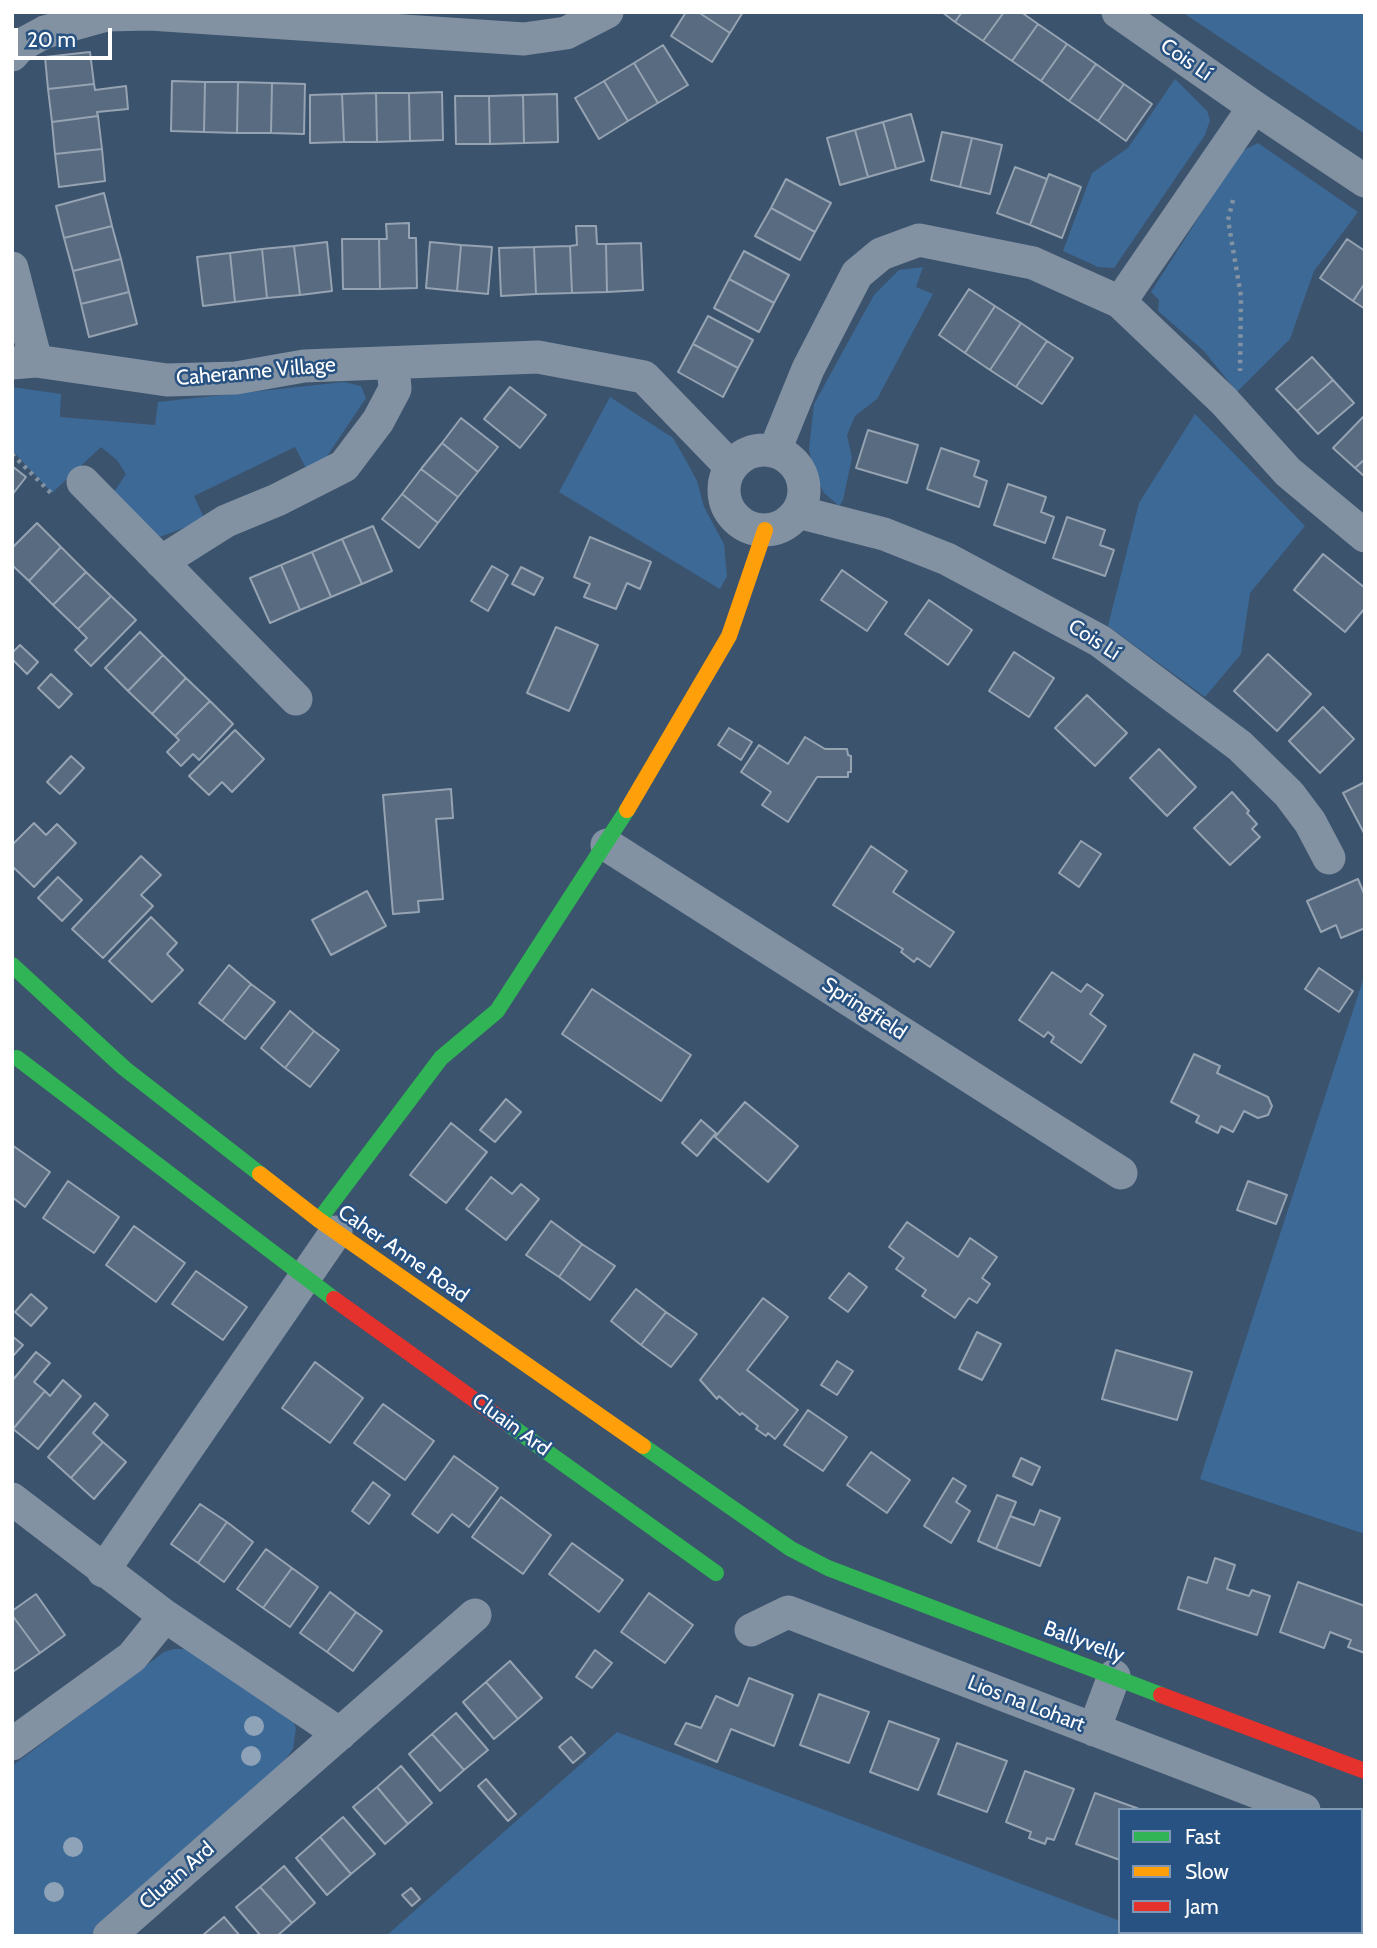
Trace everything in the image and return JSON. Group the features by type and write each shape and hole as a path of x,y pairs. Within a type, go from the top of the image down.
{"street":[{"path":"12,55 46,22 106,15 149,14 524,39 566,33 607,12"},
{"name":"Cois Lí","path":"1118,12 1365,181"},
{"path":"1120,302 1254,107"},
{"path":"775,450 808,369 857,274 881,254 919,240 1033,263 1120,302 1224,401 1288,472 1365,536"},
{"name":"Caheranne Village","path":"12,268 24,362 167,380 236,378 304,366 393,365 458,359 538,357 644,377 730,466"},
{"path":"162,562 226,521 277,500 344,466 378,421 395,389 393,365"},
{"path":"759,449 775,450 795,464 803,480 804,498 798,512 777,528 765,530 751,528 737,520 727,506 723,492 730,466 744,454 759,449"},
{"path":"69,490 162,562 296,699"},
{"name":"Cois Lí","path":"798,512 884,534 947,559 1100,641 1240,746 1289,794 1310,822 1329,858"},
{"path":"103,1571 305,1278 327,1226 442,1058 497,1011 607,845 729,636 765,530"},
{"name":"Springfield","path":"607,845 1121,1173"},
{"name":"Caher Anne Road","path":"12,965 124,1068 327,1226 791,1549"},
{"name":"Cluain Ard","path":"17,1058 305,1278 716,1573"},
{"path":"12,1499 165,1616 340,1734"},
{"name":"Ballyvelly","path":"791,1549 907,1600 1365,1771"},
{"name":"Lios na Lohart","path":"751,1630 789,1612 1299,1808"},
{"name":"Cluain Ard","path":"108,1936 475,1615"},
{"path":"12,1744 132,1657 165,1616"},
{"path":"1094,1730 1114,1676"}],"path":[{"path":"1224,401 1238,380 1241,368 1241,296 1228,220 1237,190"},
{"path":"12,454 69,490"}],"shaded area":[{"path":"1182,12 1365,12 1365,134"},
{"path":"1175,79 1207,111 1210,120 1205,135 1114,268 1098,267 1063,251 1092,173 1128,148"},
{"path":"1258,143 1358,212 1314,271 1290,339 1237,392 1204,351 1158,311 1159,300 1151,292 1236,159 1244,150"},
{"path":"923,267 916,287 933,294 877,399 855,416 847,435 852,458 843,500 839,506 824,493 814,474 809,449 814,404 874,295 899,270"},
{"path":"344,382 361,386 366,398 319,468 307,470 295,447 194,496 205,520 154,539 112,495 126,474 117,460 101,447 52,493 12,450 12,387 61,394 60,417 155,425 158,402"},
{"path":"610,397 673,438 688,464 697,481 704,507 724,544 727,576 720,589 559,492"},
{"path":"1195,414 1305,526 1250,593 1241,654 1205,697 1108,626 1139,503"},
{"path":"1365,974 1365,1534 1200,1479"},
{"path":"185,1649 289,1711 296,1728 293,1749 283,1763 89,1936 12,1936 12,1766 164,1652"},
{"path":"617,1732 1118,1920 1118,1934 1159,1936 386,1936"}],"building":[{"path":"686,12 698,12 730,33 712,62 671,36"},
{"path":"698,12 743,12 730,33"},
{"path":"942,12 962,12 955,22"},
{"path":"962,12 1004,12 983,41 955,22"},
{"path":"1004,12 1021,12 1038,24 1012,61 983,41"},
{"path":"1038,24 1067,44 1041,81 1012,61"},
{"path":"1067,44 1096,64 1069,101 1041,81"},
{"path":"663,45 688,85 658,103 634,63"},
{"path":"90,52 94,84 48,89 45,57"},
{"path":"634,63 658,103 628,121 604,81"},
{"path":"1096,64 1124,84 1098,121 1069,101"},
{"path":"172,81 205,82 204,132 171,131"},
{"path":"604,81 628,121 599,139 575,98"},
{"path":"205,82 238,82 237,133 204,132"},
{"path":"238,82 272,83 271,133 237,133"},
{"path":"272,83 305,84 304,134 271,133"},
{"path":"94,84 95,90 126,86 128,109 97,112 98,116 52,122 48,89"},
{"path":"1124,84 1152,104 1126,141 1098,121"},
{"path":"442,92 443,140 410,141 409,93"},
{"path":"376,93 377,142 344,142 342,94"},
{"path":"376,93 409,93 410,141 377,142"},
{"path":"342,94 344,142 310,143 310,95"},
{"path":"557,94 558,142 524,143 523,95"},
{"path":"523,95 524,143 490,144 489,96"},
{"path":"455,96 489,96 490,144 456,144"},
{"path":"911,114 924,161 896,169 883,122"},
{"path":"98,116 102,149 55,154 52,122"},
{"path":"883,122 896,169 868,177 855,130"},
{"path":"855,130 868,177 840,185 827,138"},
{"path":"942,132 972,138 960,187 931,180"},
{"path":"972,138 1002,145 990,194 960,187"},
{"path":"102,149 105,181 59,187 55,154"},
{"path":"1015,167 1047,179 1030,225 997,213"},
{"path":"1049,174 1081,187 1062,238 1030,225"},
{"path":"786,179 831,203 815,232 771,208"},
{"path":"104,193 112,226 64,238 56,206"},
{"path":"771,208 815,232 800,260 755,236"},
{"path":"409,223 409,238 416,238 417,288 380,289 379,239 387,239 386,224"},
{"path":"112,226 121,259 73,271 64,238"},
{"path":"576,226 596,226 597,244 606,244 607,292 572,293 570,246 577,245"},
{"path":"342,239 379,239 380,289 343,289"},
{"path":"1347,239 1365,251 1365,283 1353,301 1320,278"},
{"path":"327,242 332,291 300,295 294,246"},
{"path":"430,242 461,245 457,291 426,288"},
{"path":"641,243 643,290 607,292 606,244"},
{"path":"461,245 492,247 488,294 457,291"},
{"path":"294,246 300,295 267,298 262,249"},
{"path":"570,246 572,293 536,294 534,247"},
{"path":"534,247 536,294 501,296 499,248"},
{"path":"262,249 267,298 235,302 230,253"},
{"path":"744,251 789,275 774,303 729,279"},
{"path":"230,253 235,302 203,306 197,257"},
{"path":"121,259 129,292 81,304 73,271"},
{"path":"729,279 774,303 759,332 714,308"},
{"path":"1365,283 1365,309 1353,301"},
{"path":"969,289 995,306 965,353 939,335"},
{"path":"129,292 137,324 89,337 81,304"},
{"path":"995,306 1021,323 990,370 965,353"},
{"path":"708,316 753,340 738,368 693,344"},
{"path":"1021,323 1047,341 1016,387 990,370"},
{"path":"1047,341 1073,358 1042,404 1016,387"},
{"path":"693,344 738,368 723,397 678,372"},
{"path":"1312,357 1333,380 1297,411 1276,389"},
{"path":"1333,380 1354,403 1318,434 1297,411"},
{"path":"510,387 546,415 520,448 484,419"},
{"path":"1365,415 1365,459 1355,468 1333,448"},
{"path":"461,418 498,447 478,472 442,443"},
{"path":"868,430 918,445 907,483 856,468"},
{"path":"442,443 478,472 458,497 421,469"},
{"path":"941,448 979,461 974,476 987,481 979,507 927,489"},
{"path":"1365,459 1365,477 1355,468"},
{"path":"12,466 26,477 12,495"},
{"path":"421,469 458,497 438,523 402,494"},
{"path":"1008,484 1046,497 1041,512 1054,517 1045,543 994,525"},
{"path":"402,494 438,523 419,548 382,519"},
{"path":"1067,517 1105,530 1100,545 1114,550 1105,576 1053,558"},
{"path":"37,523 61,547 29,581 12,565 12,548"},
{"path":"373,526 392,571 362,584 342,539"},
{"path":"590,537 651,562 640,589 627,583 616,609 584,597 590,584 574,577"},
{"path":"342,539 362,584 331,597 312,552"},
{"path":"61,547 86,572 53,605 29,581"},
{"path":"312,552 331,597 300,610 281,565"},
{"path":"1323,554 1365,588 1365,608 1345,632 1294,590"},
{"path":"281,565 300,610 270,623 250,578"},
{"path":"492,566 508,575 488,611 471,601"},
{"path":"521,567 543,578 534,595 512,584"},
{"path":"842,570 887,602 867,631 821,600"},
{"path":"86,572 111,596 78,629 53,605"},
{"path":"111,596 136,620 91,666 75,650 87,638 78,629"},
{"path":"929,600 972,630 948,665 905,634"},
{"path":"556,627 598,645 569,711 527,693"},
{"path":"140,632 163,655 128,691 105,668"},
{"path":"20,645 38,662 27,674 12,659 12,653"},
{"path":"1014,652 1054,678 1029,717 989,691"},
{"path":"1268,654 1311,694 1277,731 1234,691"},
{"path":"163,655 186,678 152,714 128,691"},
{"path":"51,674 72,694 59,708 38,688"},
{"path":"186,678 210,701 175,736 152,714"},
{"path":"1087,695 1127,733 1095,766 1055,728"},
{"path":"210,701 233,724 199,760 193,754 181,766 167,752 179,740 175,736"},
{"path":"1323,707 1354,739 1320,773 1289,741"},
{"path":"729,728 752,742 741,760 718,745"},
{"path":"235,730 264,759 232,792 222,782 209,795 189,776"},
{"path":"805,737 825,749 847,749 848,755 851,756 851,772 848,772 848,777 817,777 788,822 762,805 771,792 741,772 759,745 788,764"},
{"path":"1159,749 1196,787 1167,816 1130,778"},
{"path":"71,756 84,768 60,794 47,782"},
{"path":"1365,782 1365,835 1343,793"},
{"path":"451,789 453,818 436,819 443,899 418,901 419,912 393,914 383,795"},
{"path":"1232,792 1249,811 1247,813 1257,824 1252,829 1260,837 1230,865 1194,828"},
{"path":"34,823 46,835 57,824 76,843 34,887 12,866 12,845"},
{"path":"1081,841 1101,854 1079,887 1059,873"},
{"path":"871,846 907,871 893,892 954,932 930,967 917,958 914,962 901,952 903,949 833,905"},
{"path":"141,856 161,875 141,895 153,906 103,958 72,929"},
{"path":"58,877 82,900 62,921 38,898"},
{"path":"1358,879 1365,896 1365,928 1341,938 1336,925 1321,932 1307,901"},
{"path":"367,891 386,926 331,955 312,920"},
{"path":"151,917 177,943 167,954 183,970 152,1002 109,961"},
{"path":"229,965 251,984 222,1021 199,1003"},
{"path":"1319,968 1353,991 1339,1012 1305,989"},
{"path":"1052,972 1081,992 1087,984 1103,995 1090,1014 1106,1026 1081,1063 1051,1042 1054,1037 1048,1032 1044,1037 1019,1020"},
{"path":"251,984 275,1002 245,1039 222,1021"},
{"path":"592,989 691,1055 661,1101 562,1034"},
{"path":"290,1011 314,1031 285,1068 261,1048"},
{"path":"314,1031 339,1050 310,1087 285,1068"},
{"path":"1194,1054 1220,1066 1217,1073 1268,1097 1272,1106 1268,1115 1258,1118 1244,1111 1233,1132 1221,1126 1218,1133 1196,1122 1199,1116 1171,1102"},
{"path":"506,1099 521,1112 495,1142 480,1130"},
{"path":"745,1102 798,1146 768,1182 715,1137"},
{"path":"701,1120 716,1133 697,1156 682,1143"},
{"path":"451,1123 487,1152 446,1203 410,1175"},
{"path":"12,1145 50,1172 25,1207 12,1197"},
{"path":"491,1177 512,1194 521,1184 539,1199 506,1240 466,1209"},
{"path":"68,1181 119,1217 94,1253 43,1218"},
{"path":"1248,1181 1287,1195 1276,1224 1237,1210"},
{"path":"551,1221 582,1244 559,1277 526,1255"},
{"path":"907,1222 958,1257 970,1238 997,1257 982,1278 990,1284 977,1303 969,1298 955,1318 922,1296 926,1290 896,1269 904,1258 889,1247"},
{"path":"134,1226 185,1263 156,1302 106,1265"},
{"path":"582,1244 615,1266 590,1300 559,1277"},
{"path":"196,1271 247,1307 223,1340 172,1304"},
{"path":"849,1273 867,1287 848,1312 829,1298"},
{"path":"636,1289 666,1312 641,1345 611,1321"},
{"path":"31,1294 47,1308 31,1326 15,1312"},
{"path":"763,1298 788,1317 747,1370 798,1410 775,1439 756,1429 758,1426 742,1413 740,1415 719,1396 717,1399 700,1380"},
{"path":"666,1312 697,1334 671,1367 641,1345"},
{"path":"977,1332 1001,1344 982,1380 959,1369"},
{"path":"12,1336 23,1345 12,1357"},
{"path":"1116,1350 1192,1372 1177,1420 1102,1399"},
{"path":"36,1352 50,1363 34,1382 45,1391 13,1429 12,1381"},
{"path":"837,1361 853,1371 837,1395 821,1385"},
{"path":"315,1362 363,1398 330,1443 282,1408"},
{"path":"63,1380 81,1396 38,1449 13,1429 45,1391 50,1396"},
{"path":"95,1403 108,1415 93,1433 103,1442 71,1478 48,1457"},
{"path":"383,1404 434,1441 405,1480 354,1443"},
{"path":"808,1410 847,1437 823,1471 784,1445"},
{"path":"103,1442 126,1462 94,1499 71,1478"},
{"path":"871,1452 910,1480 887,1513 847,1485"},
{"path":"454,1456 498,1488 469,1527 452,1514 438,1533 412,1514"},
{"path":"1021,1458 1040,1467 1032,1485 1013,1476"},
{"path":"953,1478 966,1486 956,1502 970,1511 951,1543 924,1526"},
{"path":"373,1482 390,1495 369,1524 352,1511"},
{"path":"997,1495 1016,1502 996,1549 978,1541"},
{"path":"501,1497 551,1535 523,1574 472,1537"},
{"path":"200,1504 227,1522 198,1563 171,1544"},
{"path":"1040,1510 1060,1518 1040,1566 996,1549 1010,1516 1034,1525"},
{"path":"227,1522 253,1542 224,1582 198,1563"},
{"path":"572,1543 623,1580 599,1612 549,1574"},
{"path":"266,1549 292,1568 263,1608 237,1589"},
{"path":"1215,1558 1235,1565 1227,1589 1249,1596 1252,1590 1270,1596 1257,1635 1178,1609 1188,1577 1207,1583"},
{"path":"292,1568 318,1587 290,1627 263,1608"},
{"path":"1298,1582 1365,1606 1365,1653 1348,1647 1351,1640 1330,1632 1324,1648 1280,1632"},
{"path":"330,1592 356,1612 327,1652 300,1633"},
{"path":"649,1593 693,1625 665,1663 621,1632"},
{"path":"36,1594 65,1635 40,1653 12,1615 12,1611"},
{"path":"356,1612 382,1631 353,1671 327,1652"},
{"path":"12,1615 40,1653 14,1671 12,1669"},
{"path":"595,1650 612,1663 592,1688 576,1677"},
{"path":"510,1661 542,1698 518,1719 486,1682"},
{"path":"749,1678 793,1695 774,1746 731,1729 717,1762 675,1744 686,1723 701,1728 716,1696 738,1706"},
{"path":"486,1682 518,1719 494,1739 463,1702"},
{"path":"819,1694 869,1712 849,1763 800,1745"},
{"path":"456,1713 488,1750 464,1770 432,1734"},
{"path":"889,1721 939,1739 918,1790 870,1772"},
{"path":"432,1734 464,1770 440,1791 409,1754"},
{"path":"571,1737 585,1753 573,1763 559,1747"},
{"path":"957,1743 1007,1761 987,1812 938,1794"},
{"path":"401,1766 432,1803 408,1824 377,1787"},
{"path":"1025,1771 1074,1789 1054,1840 1047,1838 1045,1844 1029,1838 1031,1832 1006,1822"},
{"path":"486,1779 516,1814 508,1821 478,1786"},
{"path":"377,1787 408,1824 385,1844 353,1807"},
{"path":"1095,1793 1136,1808 1118,1808 1118,1859 1076,1844"},
{"path":"343,1817 375,1854 351,1874 320,1837"},
{"path":"320,1837 351,1874 327,1895 296,1858"},
{"path":"284,1866 315,1903 292,1923 260,1887"},
{"path":"260,1887 292,1923 277,1936 261,1936 236,1907"},
{"path":"411,1888 420,1899 412,1906 402,1895"},
{"path":"1365,1901 1365,1936 1352,1936 1363,1934"},
{"path":"224,1917 240,1936 202,1936"}],"traffic: fast":[{"path":"319,1220 441,1058 497,1011 627,810"},
{"path":"12,965 124,1068 260,1174"},
{"path":"17,1058 334,1299"},
{"path":"508,1424 716,1573"},
{"path":"643,1446 791,1549 828,1568 1161,1695"}],"traffic: slow":[{"path":"627,810 729,636 765,530"},
{"path":"260,1174 319,1220 643,1446"}],"traffic: jam":[{"path":"334,1299 508,1424"},
{"path":"1161,1695 1365,1771"}]}
